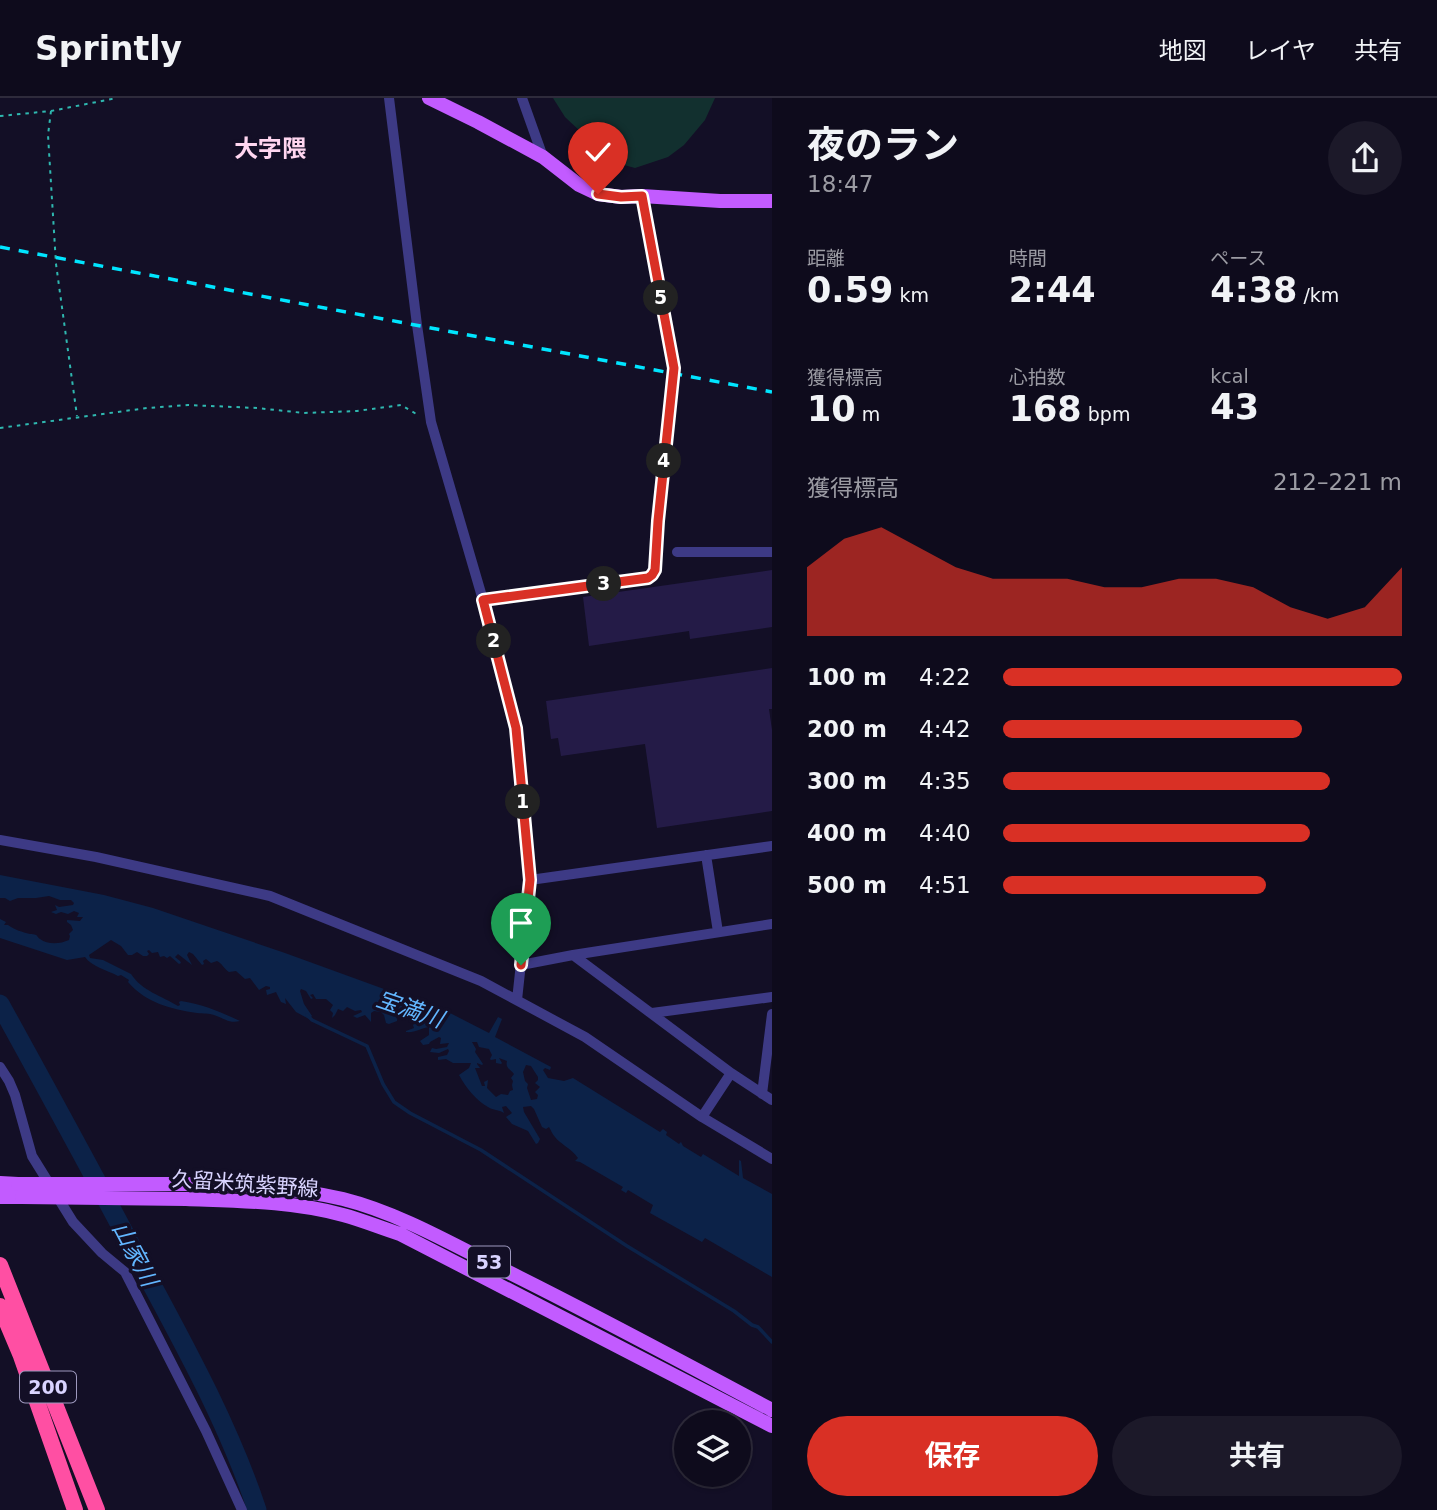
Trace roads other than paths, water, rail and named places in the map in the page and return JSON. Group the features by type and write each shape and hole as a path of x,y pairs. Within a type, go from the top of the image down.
{"highway":[{"name":"200","path":"0,1265 97,1510"},
{"name":"200","path":"0,1306 75,1510"}],"main road":[{"path":"429,98 543,157 579,185 598,194 772,201"},
{"name":"久留米筑紫野線","path":"0,1183 20,1190 185,1192 249,1185 344,1199 405,1221 533,1284 772,1410"},
{"name":"久留米筑紫野線","path":"0,1197 20,1190"},
{"name":"久留米筑紫野線","path":"185,1192 299,1206 343,1215 400,1234 772,1426"}],"street":[{"path":"389,98 431,422 483,600 516,728 530,880 517,1000"},
{"path":"522,98 543,157"},
{"path":"483,600 648,578 655,570 674,368 642,196"},
{"path":"677,552 772,552"},
{"path":"0,840 96,857 270,896 481,981 585,1037 702,1117 772,1159"},
{"path":"530,880 772,846"},
{"path":"706,855 718,932"},
{"path":"521,965 772,924"},
{"path":"573,955 767,1097"},
{"path":"652,1013 772,997"},
{"path":"767,1097 772,1014"},
{"path":"0,1067 15,1095 33,1156 73,1222 102,1253 125,1272 206,1431 242,1510"},
{"path":"702,1117 732,1073"}],"water":[{"name":"宝満川","path":"0,875 104,895 153,908 285,953 450,1013 489,1033 498,1017 502,1019 495,1037 551,1067 550,1070 543,1070 548,1078 564,1081 573,1078 660,1132 663,1129 667,1132 666,1135 701,1157 703,1154 739,1176 739,1160 741,1161 743,1178 772,1194 772,1277 705,1238 702,1242 650,1213 653,1205 628,1190 626,1193 621,1190 623,1187 575,1161 578,1158 557,1140 549,1127 542,1127 534,1109 531,1106 523,1107 540,1139 536,1144 528,1131 512,1124 506,1117 512,1113 506,1106 502,1107 504,1113 490,1108 468,1089 459,1075 469,1068 471,1063 438,1060 438,1057 447,1055 448,1049 439,1053 430,1052 432,1048 447,1047 449,1043 440,1044 439,1037 423,1045 420,1041 429,1035 429,1027 406,1032 414,1028 416,1022 412,1021 412,1017 407,1020 398,1015 397,1021 389,1024 381,1012 374,1011 371,1013 371,1022 365,1015 357,1018 353,1016 362,1012 361,1010 355,1011 347,1007 343,1011 338,1009 332,1018 333,1013 330,1010 333,1005 326,999 316,999 313,994 310,995 313,998 311,999 306,991 301,989 304,1004 312,1016 309,1019 296,1012 285,998 286,1004 281,1002 276,992 267,995 266,990 270,987 259,990 250,978 245,979 236,971 229,972 217,961 211,963 206,959 202,965 189,952 187,955 192,965 178,954 175,957 180,961 179,964 170,956 160,957 158,952 152,953 149,950 147,956 137,952 128,955 121,946 111,940 89,955 90,958 103,960 131,974 146,989 178,1006 181,1001 196,1004 240,1021 168,1007 143,995 121,975 96,966 85,957 67,960 0,938 0,919 6,922 4,925 47,942 69,940 69,934 73,930 67,920 80,921 83,917 77,917 79,913 74,911 68,914 51,912 57,910 55,905 73,905 71,900 49,896 10,901 0,898","holes":["472,1042 489,1049 492,1055 490,1059 496,1059 496,1063 502,1063 499,1058 507,1061 514,1074 511,1078 513,1090 508,1095 501,1094 496,1097 487,1088 488,1080 484,1082 485,1086 482,1086 475,1068 480,1068 477,1063 483,1064","526,1065 531,1066 538,1077 535,1083 540,1087 535,1092 537,1099 531,1100 527,1088 523,1072"]}],"waterway":[{"name":"山家川","path":"0,1004 191,1358 220,1418 257,1510"},
{"path":"307,1015 312,1020 367,1046 394,1102 481,1150 627,1246 734,1311 758,1327 772,1342"}],"railway":[{"path":"0,247 772,392"}],"district":[{"name":"大字隈","path":"270,149"}]}
